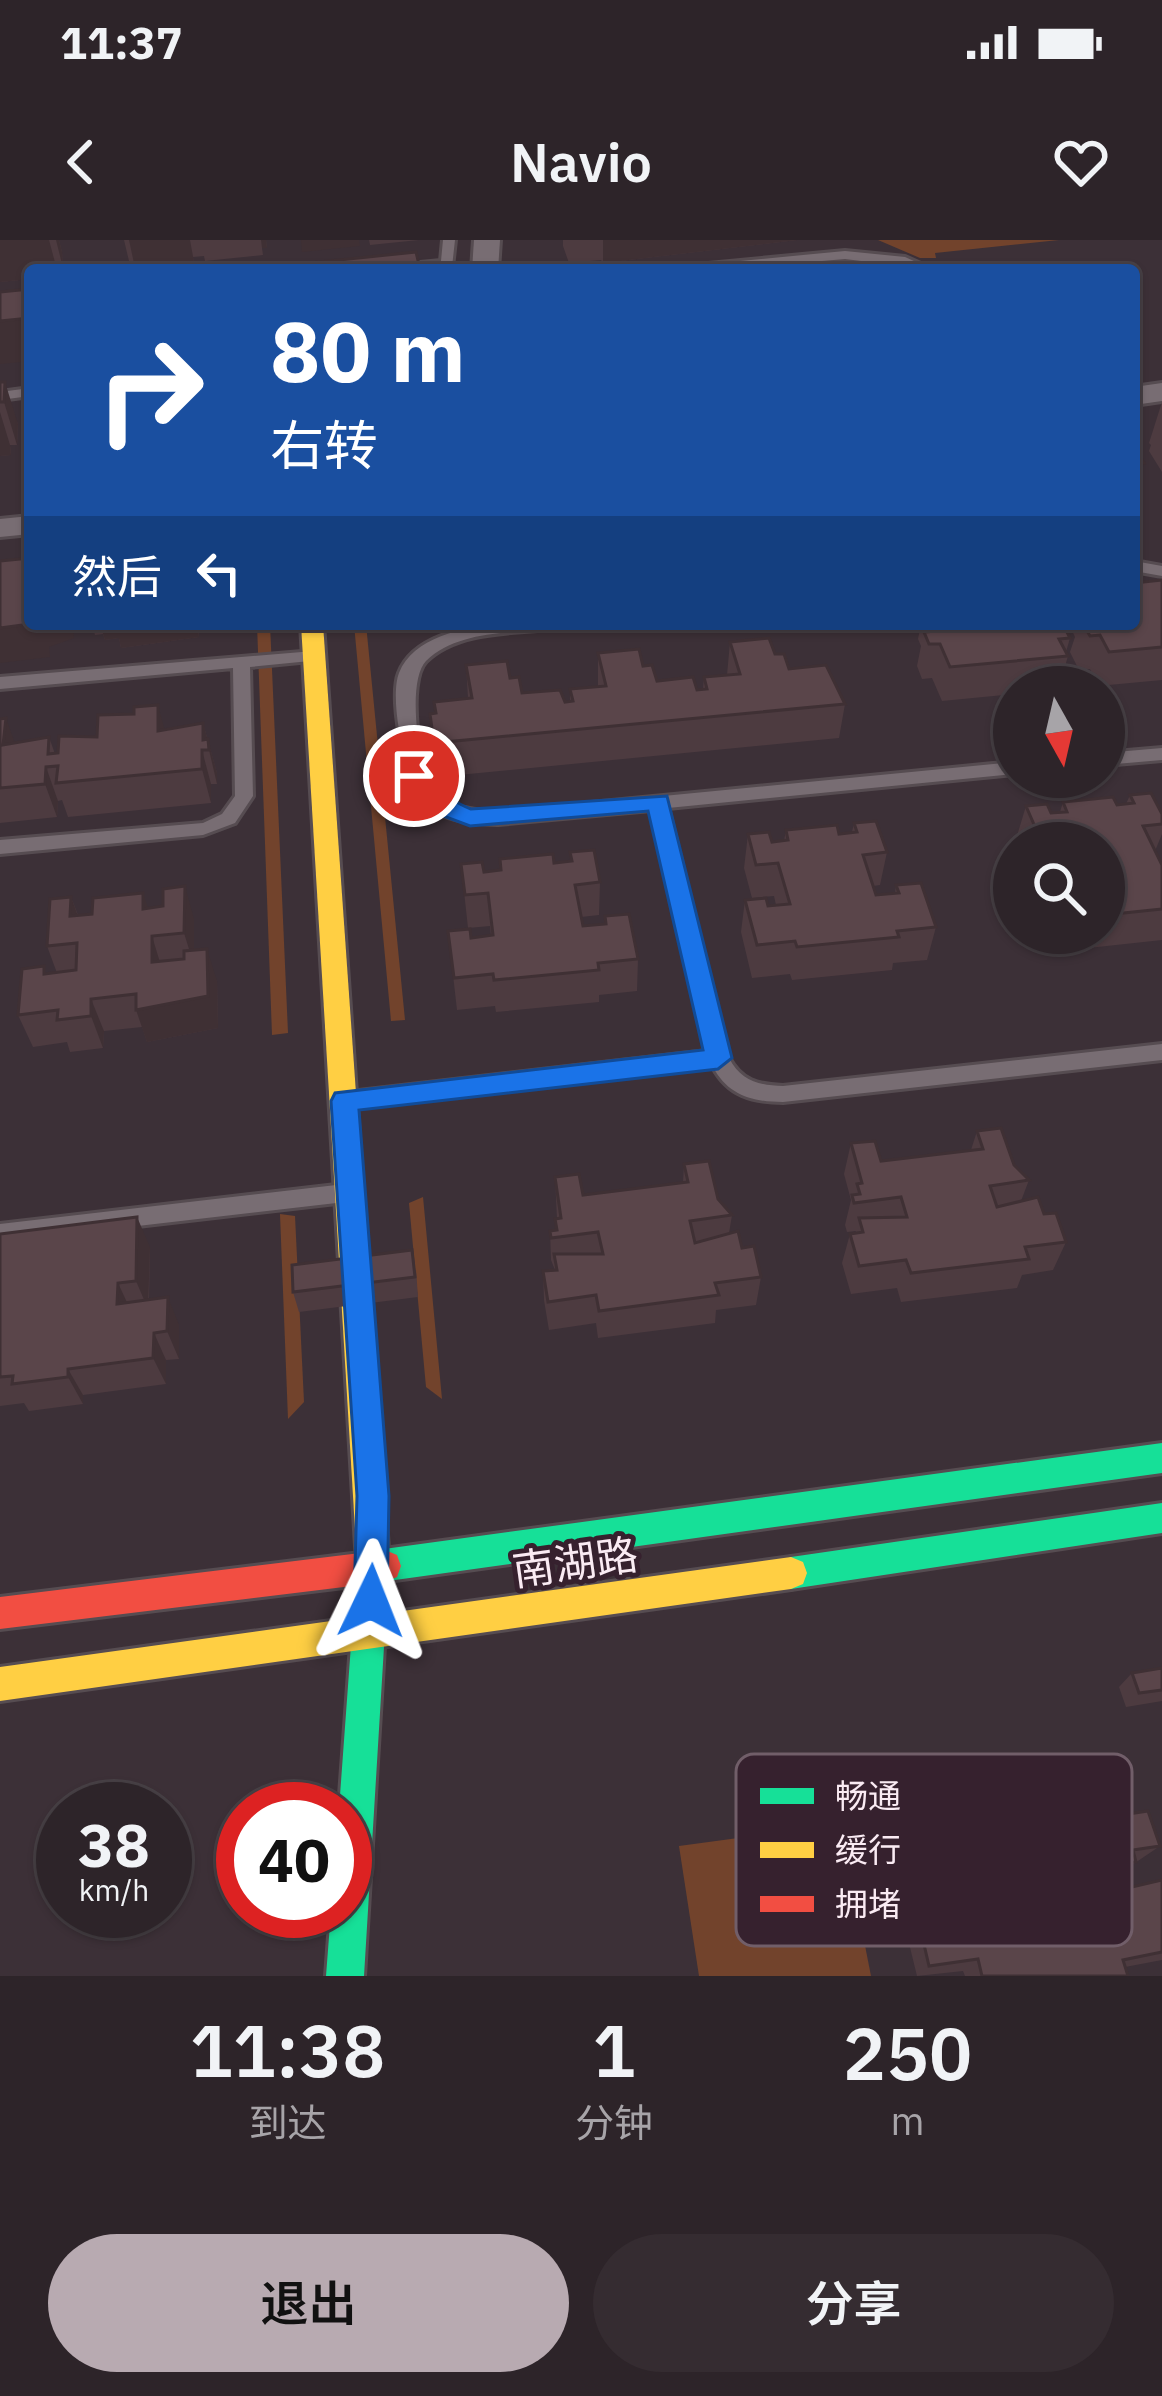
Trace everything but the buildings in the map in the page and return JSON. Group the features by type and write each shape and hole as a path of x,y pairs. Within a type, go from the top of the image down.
{"main road":[{"path":"312,630 374,1568 345,1976"},
{"name":"南湖路","path":"0,1613 374,1568 1162,1458"},
{"name":"南湖路","path":"0,1684 1162,1518"}],"lane":[{"path":"734,264 873,246 915,264"},
{"path":"507,630 451,638 414,662 406,683 414,776 438,805 470,817 993,770"},
{"path":"0,683 314,656"},
{"path":"0,847 203,829 226,821 244,796 241,662"},
{"path":"1125,757 1162,754"},
{"path":"658,802 718,1058 736,1085 783,1094 1162,1052"},
{"path":"345,1101 718,1058"},
{"path":"0,1233 351,1192"}],"shaded area":[{"path":"878,240 1059,240 920,258"},
{"path":"257,630 270,630 288,1033 272,1035"},
{"path":"355,630 367,630 405,1020 391,1021"},
{"path":"423,1197 442,1399 426,1387 409,1203"},
{"path":"280,1214 295,1216 304,1402 288,1419"},
{"path":"736,1838 736,1946 865,1946 871,1976 699,1976 679,1846"}],"traffic: fast":[{"path":"385,1566 1162,1458"},
{"path":"791,1573 1162,1518"},
{"path":"345,1976 373,1563"}],"traffic: slow":[{"path":"312,630 373,1563"},
{"path":"0,1684 791,1573"}],"traffic: jam":[{"path":"0,1613 385,1566"}],"route":[{"path":"371,1601 373,1496 345,1101 718,1058 658,802 470,817 438,805 414,776"}]}
